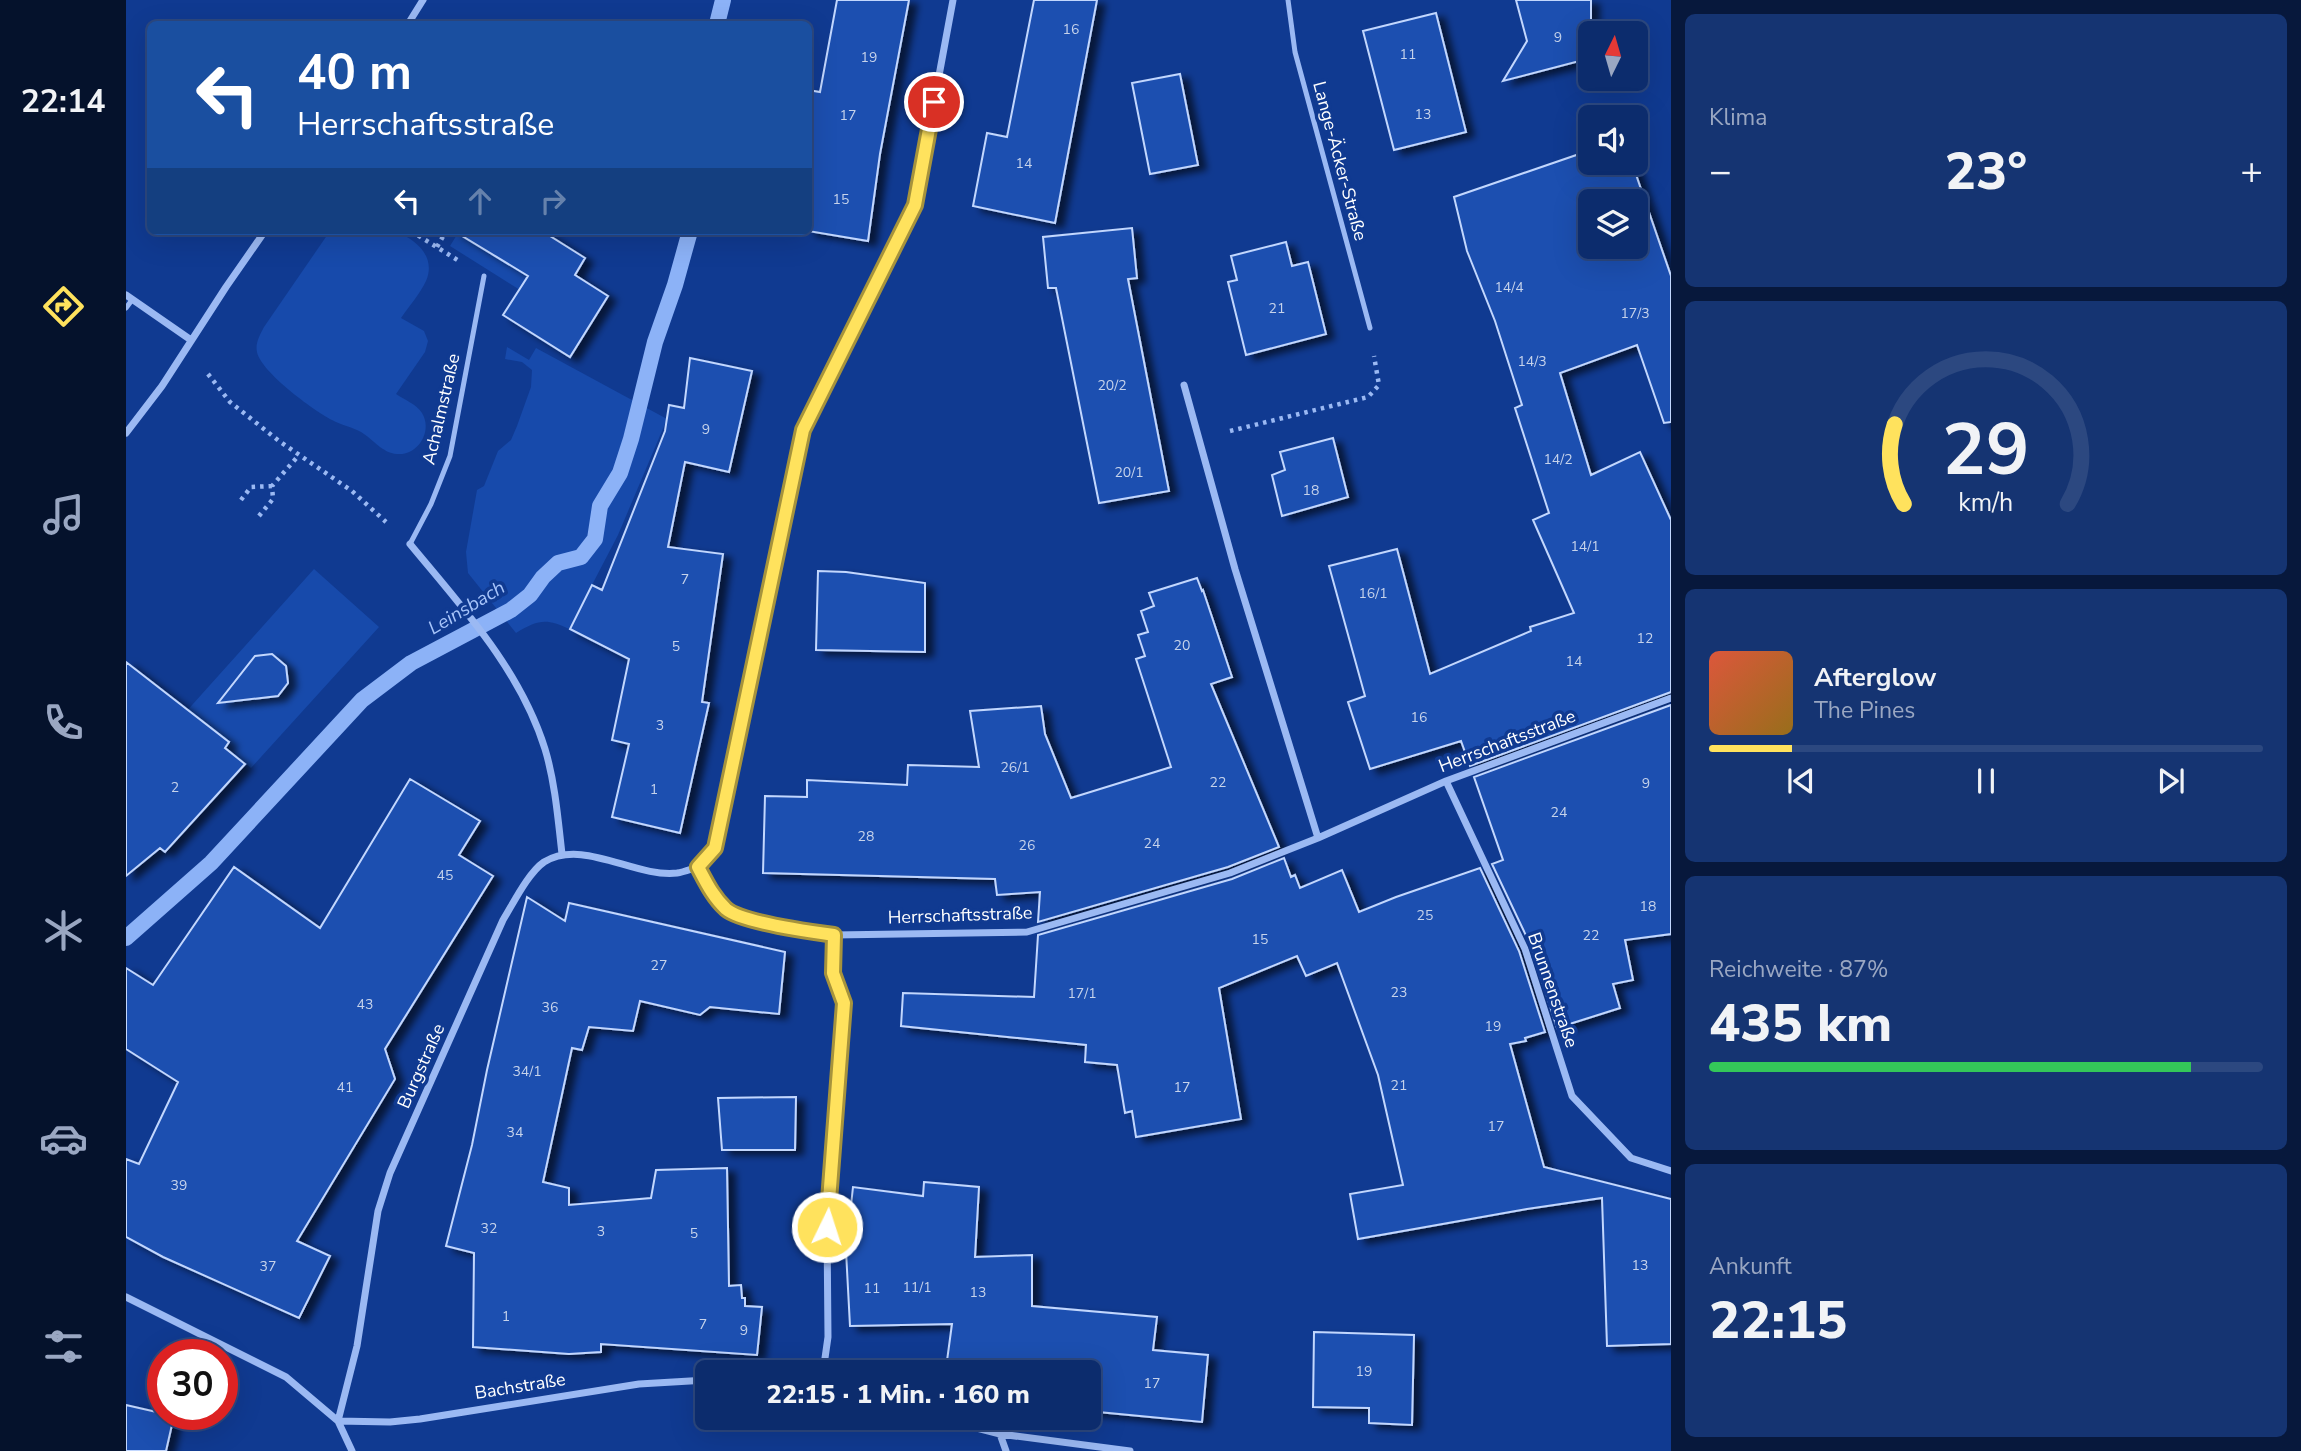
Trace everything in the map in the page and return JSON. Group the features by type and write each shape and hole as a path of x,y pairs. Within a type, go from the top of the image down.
{"street":[{"path":"410,21 423,0"},
{"path":"410,544 496,651 521,693 545,748 562,854 597,857 646,870 676,873 698,867 715,848 803,430 915,205 953,0"},
{"path":"126,433 157,394 262,235"},
{"path":"129,298 191,340"},
{"path":"1184,385 1235,569 1318,838"},
{"name":"Herrschaftsstraße","path":"698,867 713,895 728,911 787,928 834,935 1027,932 1230,873 1318,838 1446,780 1671,698"},
{"name":"Brunnenstraße","path":"1446,780 1525,949 1572,1096 1630,1158 1671,1171"},
{"name":"Burgstraße","path":"338,1421 356,1346 378,1211 390,1173 503,920 523,887 542,863 562,854"},
{"path":"825,1360 828,1337 827,1227 844,1003 833,973 834,935"},
{"path":"126,1297 286,1377 338,1421 352,1451"},
{"name":"Bachstraße","path":"338,1421 390,1422 419,1419 639,1384 695,1381"},
{"path":"984,1430 1130,1451"},
{"path":"1000,1434 1006,1451"}],"lane":[{"name":"Lange-Äcker-Straße","path":"1288,0 1295,52 1370,328"},
{"name":"Achalmstraße","path":"410,544 431,503 450,456 484,276"},
{"path":"126,309 129,298"}],"path":[{"path":"418,235 484,276"},
{"path":"437,247 444,235"},
{"path":"1199,439 1368,397 1379,385 1370,328"},
{"path":"211,380 230,402 299,455 352,491 410,544"},
{"path":"259,516 273,499 272,486 299,455"},
{"path":"241,500 251,487 272,486"}],"shaded area":[{"path":"327,235 404,235 418,245 427,257 428,273 418,295 401,318 424,331 428,341 425,352 396,394 422,413 426,427 422,441 405,454 392,453 361,432 335,422 313,408 277,380 261,360 257,352 257,342 264,327"},
{"path":"457,235 461,235 528,276 520,290 450,246"},
{"path":"507,347 529,360 536,348 667,419 618,535 569,629 542,622 516,633 468,573 466,552 477,490 484,486 498,451 511,440 531,387 532,370 522,362 505,359"},
{"path":"314,569 379,627 251,768 184,714"}],"building":[{"path":"837,0 909,0 880,154 868,241 812,232 812,91 820,92"},
{"path":"1034,0 1097,0 1055,223 973,206 987,133 1007,137"},
{"path":"1516,0 1591,0 1591,21 1578,21 1578,61 1503,81 1527,41"},
{"path":"1436,13 1466,132 1394,150 1363,31"},
{"path":"1180,74 1198,165 1150,174 1132,83"},
{"path":"1578,154 1578,175 1636,175 1641,189 1578,189 1578,259 1648,259 1648,209 1671,276 1671,422 1664,423 1637,345 1560,373 1591,475 1640,452 1671,520 1671,692 1470,766 1461,741 1370,769 1348,702 1365,696 1329,566 1397,549 1430,674 1531,631 1530,627 1574,613 1533,520 1549,513 1515,408 1522,405 1495,321 1467,251 1454,197"},
{"path":"1132,228 1137,278 1128,279 1169,491 1099,503 1056,288 1048,288 1043,237"},
{"path":"461,235 548,235 585,258 575,275 608,296 570,357 503,315 528,276"},
{"path":"1286,242 1292,266 1308,262 1326,334 1246,355 1228,282 1237,280 1231,256"},
{"path":"690,358 752,371 729,472 685,462 668,547 723,554 702,702 709,703 680,833 612,817 629,744 612,740 629,659 570,629 592,585 602,590 665,431 669,405 684,408"},
{"path":"1333,438 1348,497 1282,516 1272,475 1285,470 1280,452"},
{"path":"818,571 846,572 925,583 925,652 816,650"},
{"path":"1197,578 1232,677 1211,684 1279,847 1228,867 1038,922 1040,892 997,895 995,879 763,873 765,796 807,797 807,780 907,785 908,765 979,767 970,711 1041,706 1045,734 1071,798 1171,767 1136,659 1145,656 1138,635 1148,632 1141,611 1154,606 1149,593"},
{"path":"272,654 286,666 288,683 278,696 218,703 255,656"},
{"path":"126,662 229,742 225,748 245,764 165,852 160,848 126,876"},
{"path":"1671,705 1671,934 1625,940 1633,980 1613,984 1620,1008 1557,1028 1531,946 1492,864 1503,860 1474,777"},
{"path":"410,779 480,821 459,855 493,876 385,1049 395,1079 297,1241 330,1256 299,1318 163,1257 126,1237 126,1159 139,1164 178,1082 126,1049 126,968 153,985 234,867 320,928"},
{"path":"1284,858 1291,877 1295,875 1300,888 1342,870 1359,912 1480,868 1519,951 1545,1032 1525,1038 1526,1041 1510,1044 1544,1167 1671,1199 1671,1344 1607,1346 1602,1198 1358,1239 1350,1194 1403,1185 1378,1075 1337,963 1306,976 1297,956 1219,988 1241,1119 1136,1137 1132,1111 1125,1113 1117,1065 1085,1062 1086,1045 901,1026 903,993 1034,997 1038,935 1232,879"},
{"path":"527,897 565,921 569,903 785,952 779,1014 710,1007 700,1015 640,1001 633,1031 589,1027 582,1050 572,1048 543,1182 569,1188 569,1205 651,1198 656,1170 727,1168 729,1286 741,1285 745,1306 762,1307 757,1355 601,1344 601,1352 569,1354 473,1347 474,1253 446,1246 472,1145"},
{"path":"796,1097 795,1150 722,1150 718,1098"},
{"path":"924,1182 979,1187 975,1257 1032,1255 1032,1306 1157,1317 1153,1350 1208,1355 1202,1422 1101,1412 1101,1360 947,1360 952,1324 850,1326 846,1251 853,1187 923,1196"},
{"path":"1314,1332 1414,1335 1412,1425 1369,1423 1369,1408 1313,1407"},
{"path":"126,1405 147,1410 147,1430 171,1430 166,1451 126,1451"}],"waterway":[{"name":"Leinsbach","path":"718,21 723,0"},
{"name":"Leinsbach","path":"126,938 211,863 362,700 411,663 511,610 530,595 558,563 581,557 595,539 600,506 620,473 655,342 689,235"}],"route":[{"path":"827,1227 844,1003 833,973 834,935 787,928 728,911 713,895 698,867 715,848 803,430 915,205 934,102"}]}
